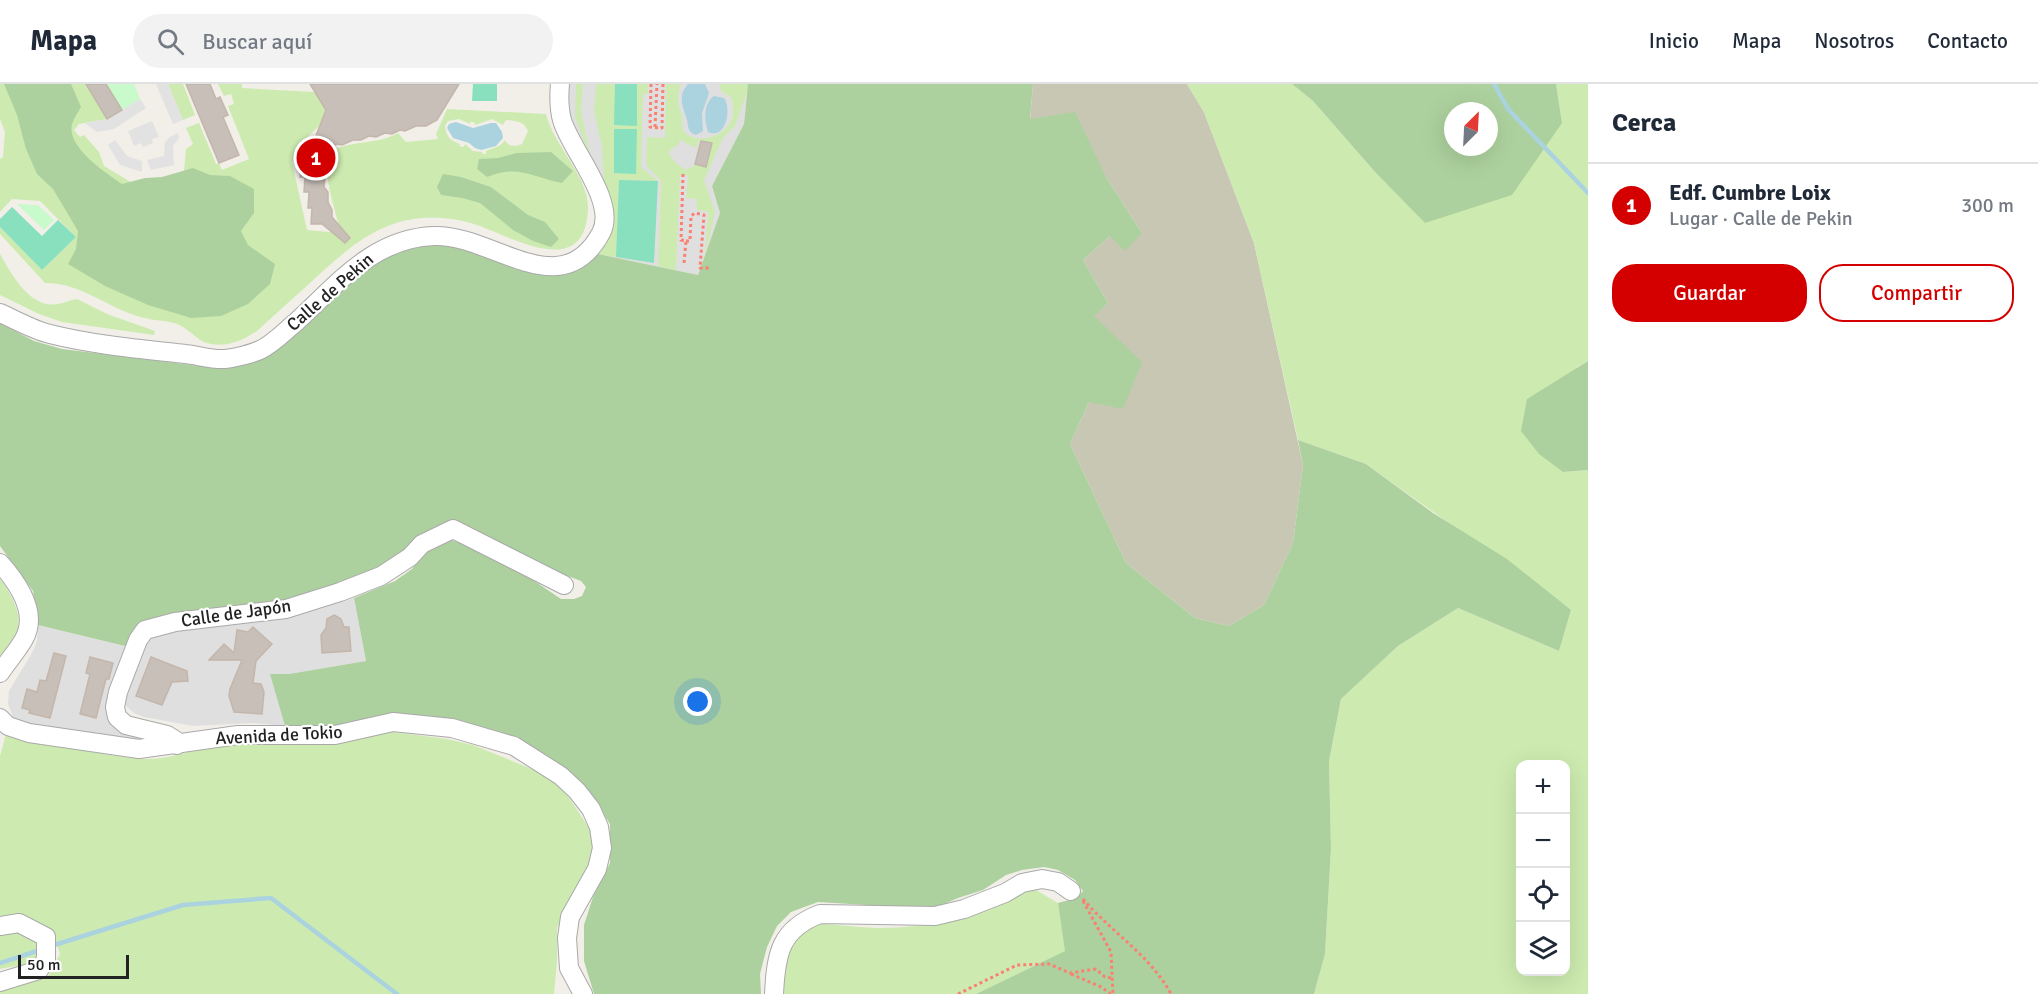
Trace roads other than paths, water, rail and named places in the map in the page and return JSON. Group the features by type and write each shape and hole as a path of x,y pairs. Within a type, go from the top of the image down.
{"street":[{"name":"Calle de Pekin","path":"0,313 48,334 105,345 224,359 260,350 286,330 363,260 400,241 422,237 453,238 540,266 570,264 586,254 603,230 603,213 600,195 562,120 560,84"},
{"name":"Calle de Japón","path":"177,745 167,735 126,724 117,717 115,707 118,692 138,640 145,630 160,624 286,609 340,592 381,576 423,544 453,529 564,585"},
{"path":"0,563 21,590 27,606 29,621 25,637 0,673"},
{"name":"Avenida de Tokio","path":"0,718 9,726 19,730 139,749 238,735 335,735 393,722 452,728 514,746 561,776 591,808 599,827 602,848 597,869 570,917 567,938 569,968 583,994"},
{"path":"774,994 779,957 785,939 793,928 806,919 820,914 936,916 964,909 1005,893 1022,883 1042,879 1058,882 1071,891"},
{"path":"0,926 19,923 46,937 46,959 39,969 0,982"},
{"path":"567,994 569,968"}],"water":[{"path":"688,84 705,84 709,93 702,113 703,131 696,135 689,129 682,102 683,93"},
{"path":"714,96 724,98 727,116 723,128 714,133 708,132 705,117 708,103"},
{"path":"456,122 473,128 496,123 503,138 496,146 481,150 475,148 469,143 453,138 447,128 449,124"}],"waterway":[{"path":"1494,84 1508,109 1588,193"},
{"path":"51,946 183,905 271,898 397,994"},
{"path":"0,963 40,950"}],"place":[{"name":"Edf. Cumbre Loix","path":"316,158"}]}
